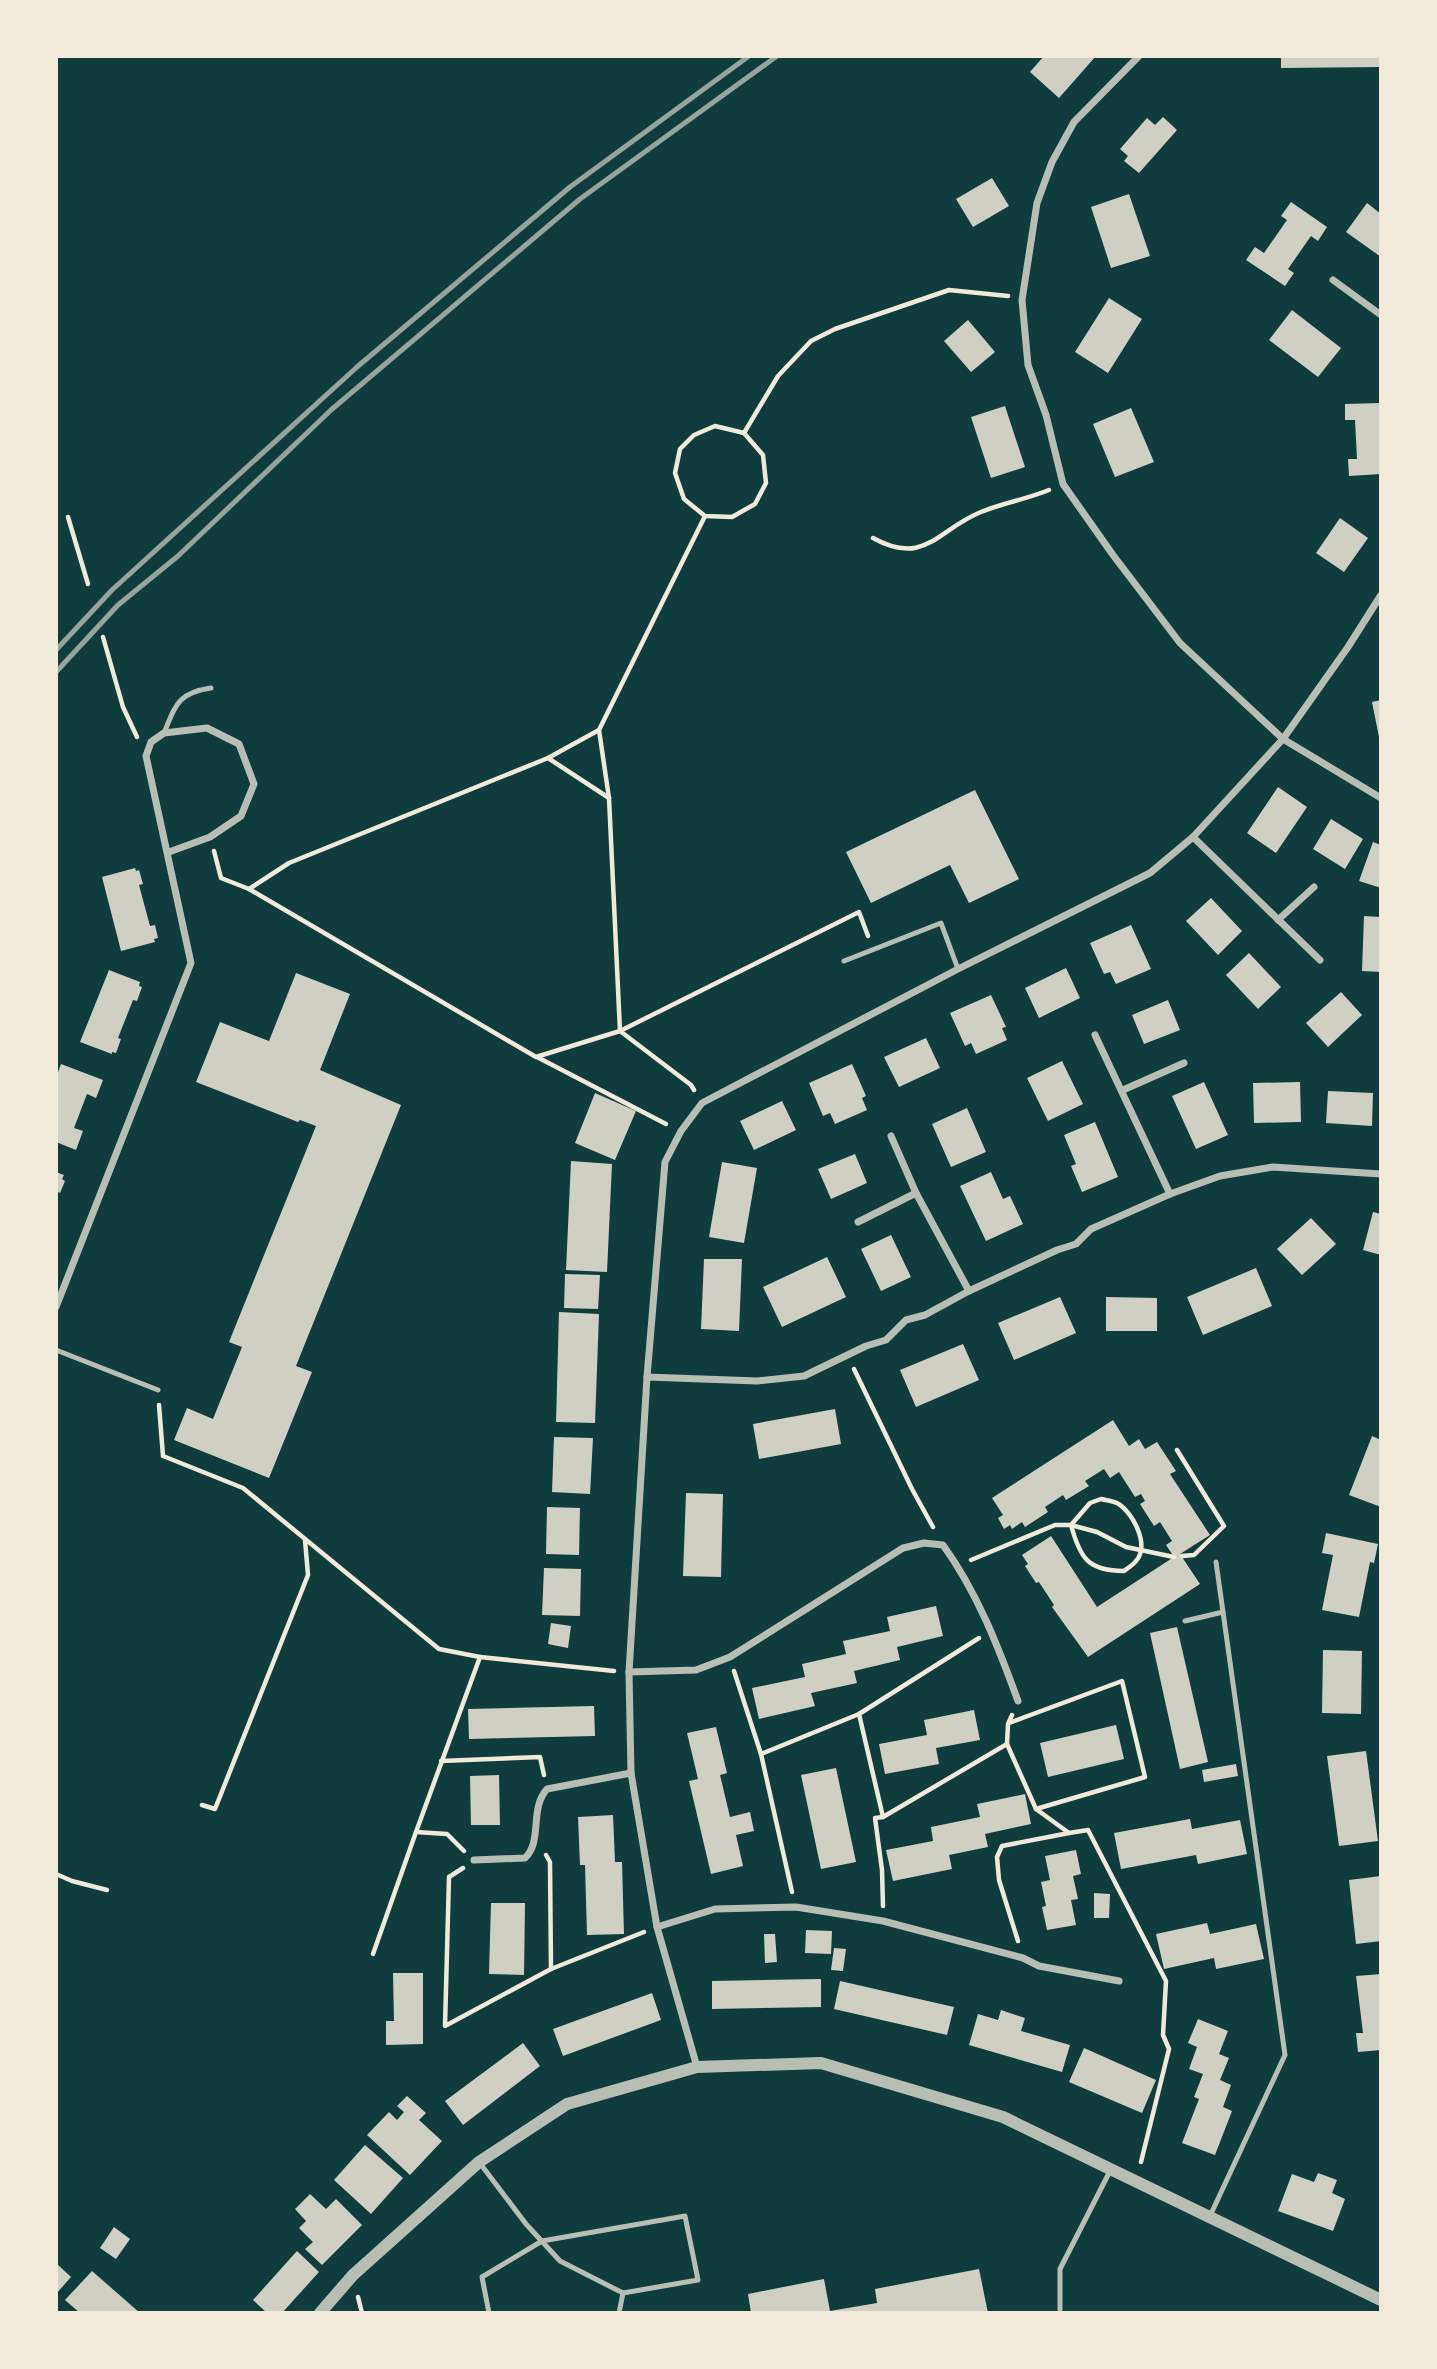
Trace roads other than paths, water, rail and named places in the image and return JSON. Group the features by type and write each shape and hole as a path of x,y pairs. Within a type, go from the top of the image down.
{"street":[{"path":"1139,56 1074,122 1052,162 1037,202 1022,300 1028,365 1046,415 1063,484 1180,643 1283,739 1381,798"},
{"path":"1333,280 1381,315"},
{"path":"697,2067 657,1927 631,1773 629,1672 647,1377 665,1162 681,1131 702,1102 1150,873 1193,837 1283,739 1381,595"},
{"path":"56,1307 191,963 146,756 151,742 164,733 207,728 239,744 254,784 242,816 210,837 169,852"},
{"path":"1193,837 1320,960"},
{"path":"1278,920 1314,887"},
{"path":"1095,1035 1170,1194"},
{"path":"1123,1090 1184,1063"},
{"path":"891,1136 916,1193 969,1291"},
{"path":"647,1377 758,1381 804,1376 866,1346 886,1340 906,1320 925,1315 969,1291 1057,1250 1076,1244 1091,1229 1170,1194 1220,1176 1273,1167 1381,1174"},
{"path":"858,1222 916,1193"},
{"path":"629,1672 696,1670 730,1657 903,1548 924,1543 943,1545 957,1565 992,1629 1018,1701"},
{"path":"474,1860 525,1858 531,1852 536,1808 547,1789 631,1773"},
{"path":"657,1927 715,1909 796,1908 883,1921 1023,1958 1039,1966 1119,1981"},
{"path":"320,2313 354,2275 479,2162 567,2104 697,2067 821,2063 1003,2116 1381,2300"}],"lane":[{"path":"164,733 176,703 190,691 211,688"},
{"path":"844,961 941,923 958,969"},
{"path":"56,1350 158,1390"},
{"path":"1210,2216 1285,2055 1216,1562"},
{"path":"1185,1620 1223,1612"},
{"path":"479,2162 526,2224 542,2241 560,2261 623,2293 698,2280 685,2216 542,2241 482,2277 489,2313"},
{"path":"1060,2313 1060,2269 1111,2168"},
{"path":"619,2313 623,2293"}],"railway":[{"path":"56,650 112,590 357,367 570,187 749,56"},
{"path":"56,672 118,605 178,556 331,410 580,199 777,56"}]}
